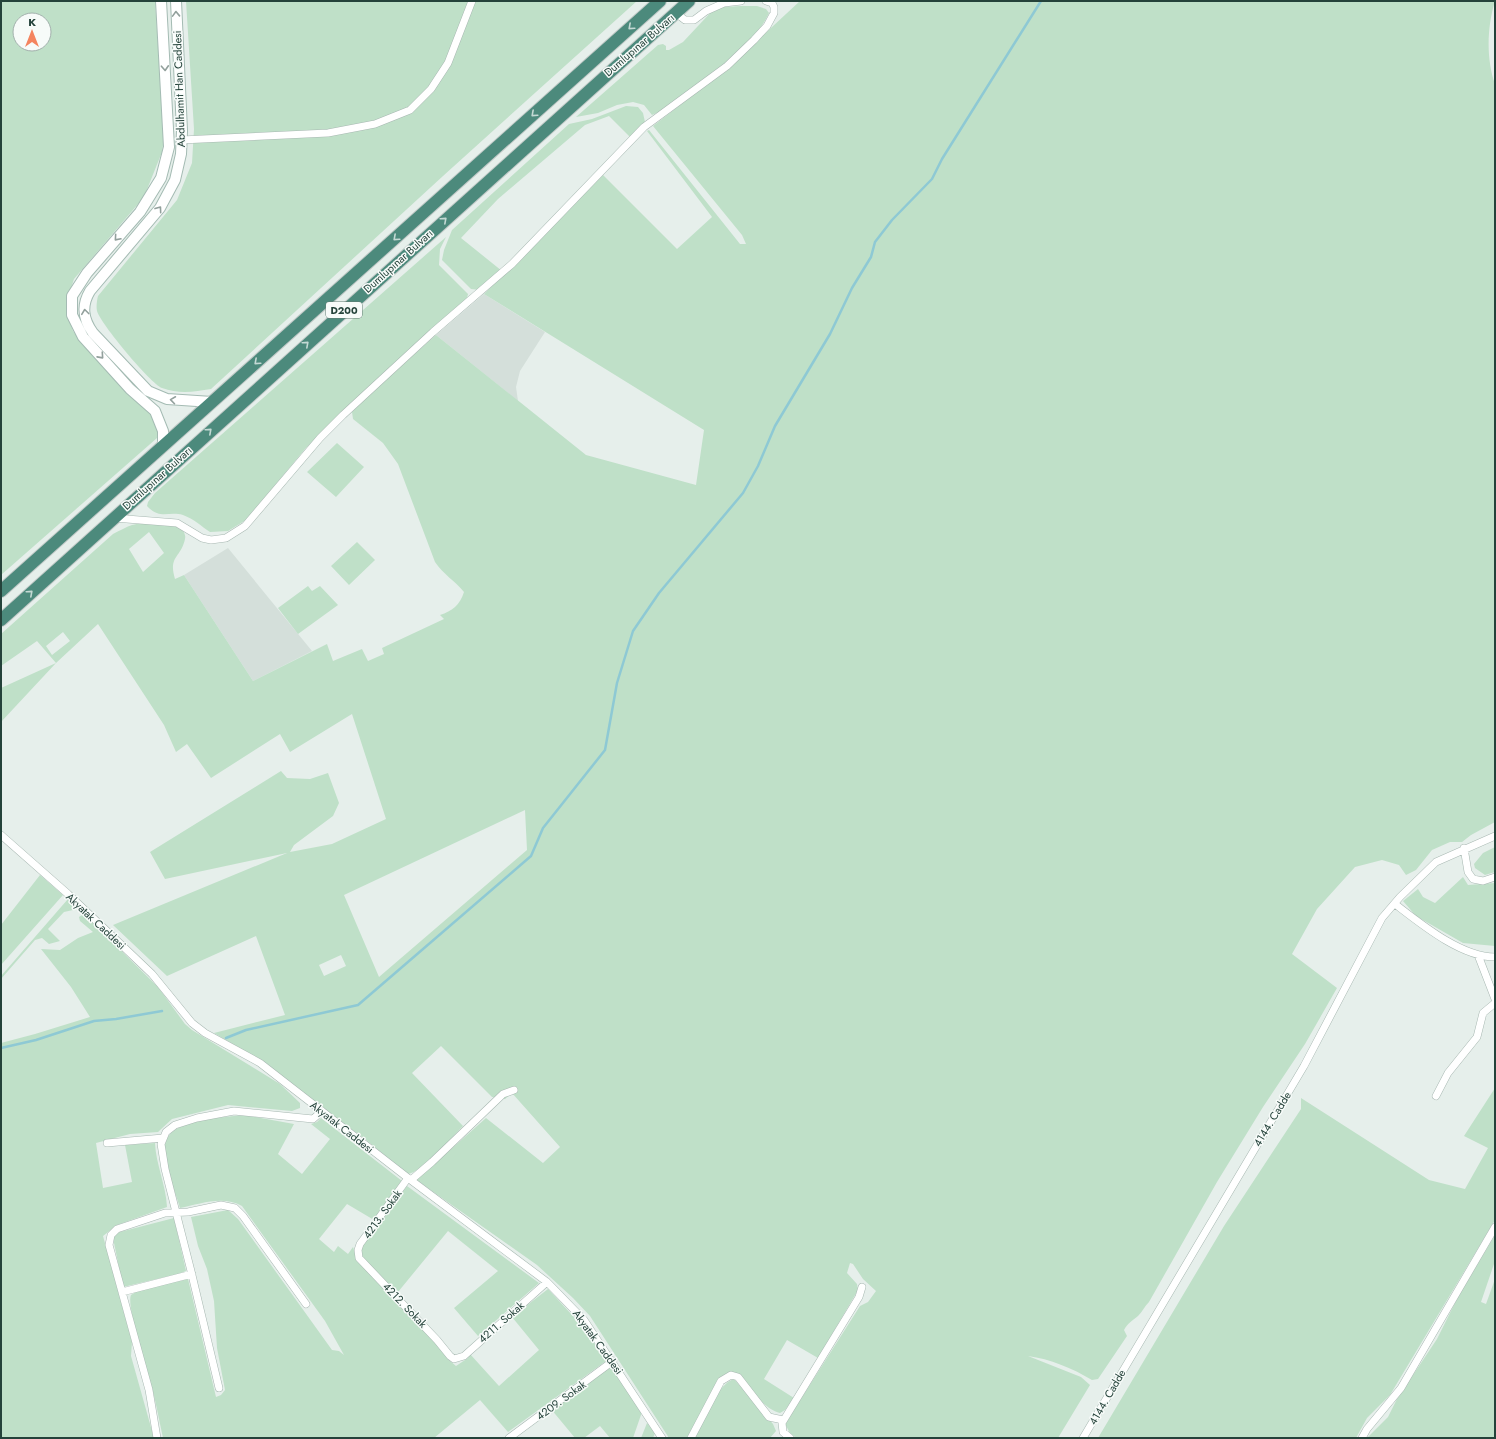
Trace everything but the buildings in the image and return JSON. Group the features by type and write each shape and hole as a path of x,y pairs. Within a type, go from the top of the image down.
{"highway":[{"name":"Dumlupınar Bulvarı","path":"1,591 660,1"},
{"name":"Dumlupınar Bulvarı","path":"1,620 689,1"}],"main road":[{"name":"Abdulhamit Han Caddesi","path":"161,1 169,147 161,178 140,212 87,273 72,296 72,315 83,337 130,389 155,411 163,432 163,446"},
{"name":"Abdulhamit Han Caddesi","path":"176,1 182,140 178,169 169,194 145,226 90,291 84,304 84,312 88,326 93,334 148,391 167,399 212,402"}],"street":[{"path":"182,140 328,133 376,124 410,110 431,89 448,62 472,1"},
{"path":"676,13 685,20 694,20 719,5 740,1"},
{"path":"113,518 177,523 198,536 211,540 226,538 245,526 320,438 400,362 512,264 644,127 727,66 754,40 767,26 774,14 774,7 772,3 766,1"},
{"name":"Akyatak Caddesi","path":"1,835 68,894 152,974 192,1023 205,1033 260,1063 410,1179 547,1282 584,1320 613,1361 662,1438"},
{"name":"4144. Cadde","path":"1083,1438 1304,1066 1382,918 1436,862 1464,848 1495,836"},
{"path":"1464,848 1468,872 1473,879 1483,881 1495,877"},
{"path":"1395,904 1420,924 1478,955 1495,957"},
{"path":"1478,955 1495,999"},
{"path":"1436,1096 1448,1073 1477,1037 1482,1013 1495,1003"},
{"name":"4213. Sokak","path":"358,1250 360,1244 410,1179 432,1162 503,1094 514,1090"},
{"path":"219,1388 165,1168 161,1144 163,1138 166,1132 176,1125 197,1118 234,1111 313,1119 322,1111"},
{"path":"107,1143 138,1139 163,1138"},
{"path":"157,1438 149,1390 109,1245 111,1235 117,1229 165,1213 188,1212 221,1205 235,1208 243,1216 306,1304"},
{"path":"1362,1438 1367,1429 1400,1388 1495,1227"},
{"name":"4212. Sokak","path":"358,1250 359,1258 438,1340 454,1359"},
{"path":"122,1292 192,1274"},
{"name":"4211. Sokak","path":"454,1359 464,1356 547,1282"},
{"path":"790,1438 781,1428 783,1420 859,1297 862,1287"},
{"name":"4209. Sokak","path":"509,1438 613,1361"},
{"path":"691,1438 721,1382 731,1375 738,1377 770,1417 783,1420"}],"shaded area":[{"path":"484,294 545,332 520,371 516,387 518,401 436,335"},
{"path":"228,548 312,651 253,681 184,575"}],"green space":[{"path":"1,1 155,1 164,138 162,152 144,197 74,279 66,303 67,314 73,331 85,347 154,413 158,426 157,438 1,575"},
{"path":"186,1 637,1 443,176 211,389 186,392 162,388 137,365 100,318 97,311 97,301 98,296 177,200 192,163 194,129"},
{"path":"800,1 1495,1 1490,21 1489,54 1495,84 1495,822 1471,835 1462,842 1450,842 1432,850 1416,870 1406,875 1399,865 1382,860 1355,867 1317,909 1292,954 1337,988 1305,1044 1263,1107 1217,1182 1149,1302 1124,1330 1127,1336 1098,1379 1092,1380 1061,1365 1044,1359 1028,1356 1081,1377 1090,1385 1058,1438 796,1438 790,1433 785,1424 860,1306 868,1302 876,1291 863,1279 853,1264 850,1263 847,1273 857,1284 858,1290 818,1358 787,1340 764,1379 794,1398 785,1410 780,1413 768,1407 739,1375 723,1377 688,1438 669,1438 590,1316 573,1298 537,1265 415,1179 486,1118 543,1163 560,1147 512,1093 505,1099 492,1097 441,1046 412,1073 463,1126 428,1162 413,1172 407,1174 365,1139 236,1046 214,1033 285,1015 256,936 167,976 113,925 287,853 165,879 150,852 281,771 287,778 310,779 328,773 339,803 333,816 294,845 290,852 332,844 386,819 352,714 290,752 280,734 211,778 187,744 176,752 164,725 98,624 56,663 37,641 1,666 1,634 113,534 132,525 145,523 164,523 173,525 180,528 184,533 185,539 183,545 174,561 173,566 175,579 184,575 253,681 327,644 333,661 362,649 368,661 384,654 382,648 444,619 440,615 455,607 460,601 464,592 435,562 398,464 383,443 353,419 352,412 364,399 436,335 586,455 696,485 704,430 484,294 603,175 677,249 712,217 647,131 649,130 740,244 746,244 742,235 653,126 728,68","holes":["149,532 164,553 143,572 129,549","63,632 70,641 52,655 46,646","525,810 527,850 379,977 344,895","341,955 346,966 324,976 319,965"]},
{"path":"757,6 766,9 769,13 761,27 736,55 705,80 661,111 652,115 644,105 633,102 617,105 598,113 576,117 658,45 663,44 666,46 666,50 669,50 683,42 713,10 724,7"},
{"path":"626,106 638,107 643,113 645,122 630,137 609,116 585,125 498,199 461,238 502,271 480,290 471,289 442,260 444,250 452,230 569,124 592,119"},
{"path":"446,237 440,249 439,265 468,294 467,298 305,449 246,520 228,531 210,532 183,515 156,513 147,506 148,502 155,493"},
{"path":"337,443 364,467 336,497 307,472"},
{"path":"357,542 375,560 349,585 331,566"},
{"path":"308,586 312,591 320,586 338,605 298,634 278,608"},
{"path":"56,663 1,722 1,688"},
{"path":"1495,847 1495,872 1485,875 1475,868 1474,864 1483,853"},
{"path":"40,875 63,895 1,965 1,925"},
{"path":"1463,877 1468,885 1495,883 1495,946 1463,943 1416,916 1403,901 1418,889 1423,897 1435,903"},
{"path":"68,899 74,903 75,906 73,910 64,912 48,929 60,941 49,944 42,938 35,940 1,979 1,976"},
{"path":"82,915 87,917 158,987 185,1024 192,1030 280,1084 300,1103 300,1108 292,1111 228,1105 172,1119 158,1132 130,1134 96,1143 103,1188 132,1182 125,1145 155,1143 157,1159 165,1191 167,1207 117,1225 103,1236 132,1342 131,1356 154,1438 1,1438 1,1043 90,1017 71,987 41,949 60,950 78,938 93,932 80,921 79,917"},
{"path":"1495,1088 1495,1220 1390,1395 1367,1418 1356,1438 1098,1438 1224,1226 1301,1109 1301,1098 1429,1180 1465,1189 1488,1148 1464,1136"},
{"path":"244,1115 294,1124 278,1154 302,1174 330,1139 311,1124 317,1122 321,1118 402,1181 374,1220 347,1204 319,1239 334,1252 338,1246 348,1254 353,1247 357,1260 430,1335 449,1360 456,1366 468,1358 470,1354 499,1386 539,1350 512,1317 548,1289 585,1329 606,1361 508,1432 480,1400 434,1438 163,1438 153,1391 131,1312 131,1295 139,1290 188,1279 216,1397 221,1395 225,1390 217,1348 214,1301 207,1269 198,1246 191,1217 228,1210 238,1219 332,1350 339,1351 344,1355 325,1321 242,1206 227,1201 211,1201 180,1208 166,1163 165,1148 167,1138 174,1131 184,1125 196,1121"},
{"path":"407,1186 539,1283 478,1336 454,1308 498,1271 448,1231 398,1292 372,1269 362,1257 362,1245"},
{"path":"174,1218 186,1271 123,1287 113,1238 116,1233"},
{"path":"1495,1235 1495,1261 1481,1302 1486,1304 1495,1279 1495,1438 1367,1438 1388,1417 1397,1399 1437,1339 1458,1297"},
{"path":"611,1365 642,1412 633,1438 610,1438 600,1426 584,1438 575,1438 551,1409"},
{"path":"734,1379 773,1424 776,1431 770,1438 693,1438 716,1395 728,1382"},
{"path":"647,1423 655,1433 653,1438 641,1438"}],"waterway":[{"path":"226,1038 246,1030 358,1005 531,856 543,828 605,750 617,683 633,631 659,593 743,493 758,466 775,426 830,334 852,288 871,257 875,242 892,220 932,179 942,159 1041,1"},
{"path":"1,1048 36,1040 94,1021 116,1019 162,1011"}]}
